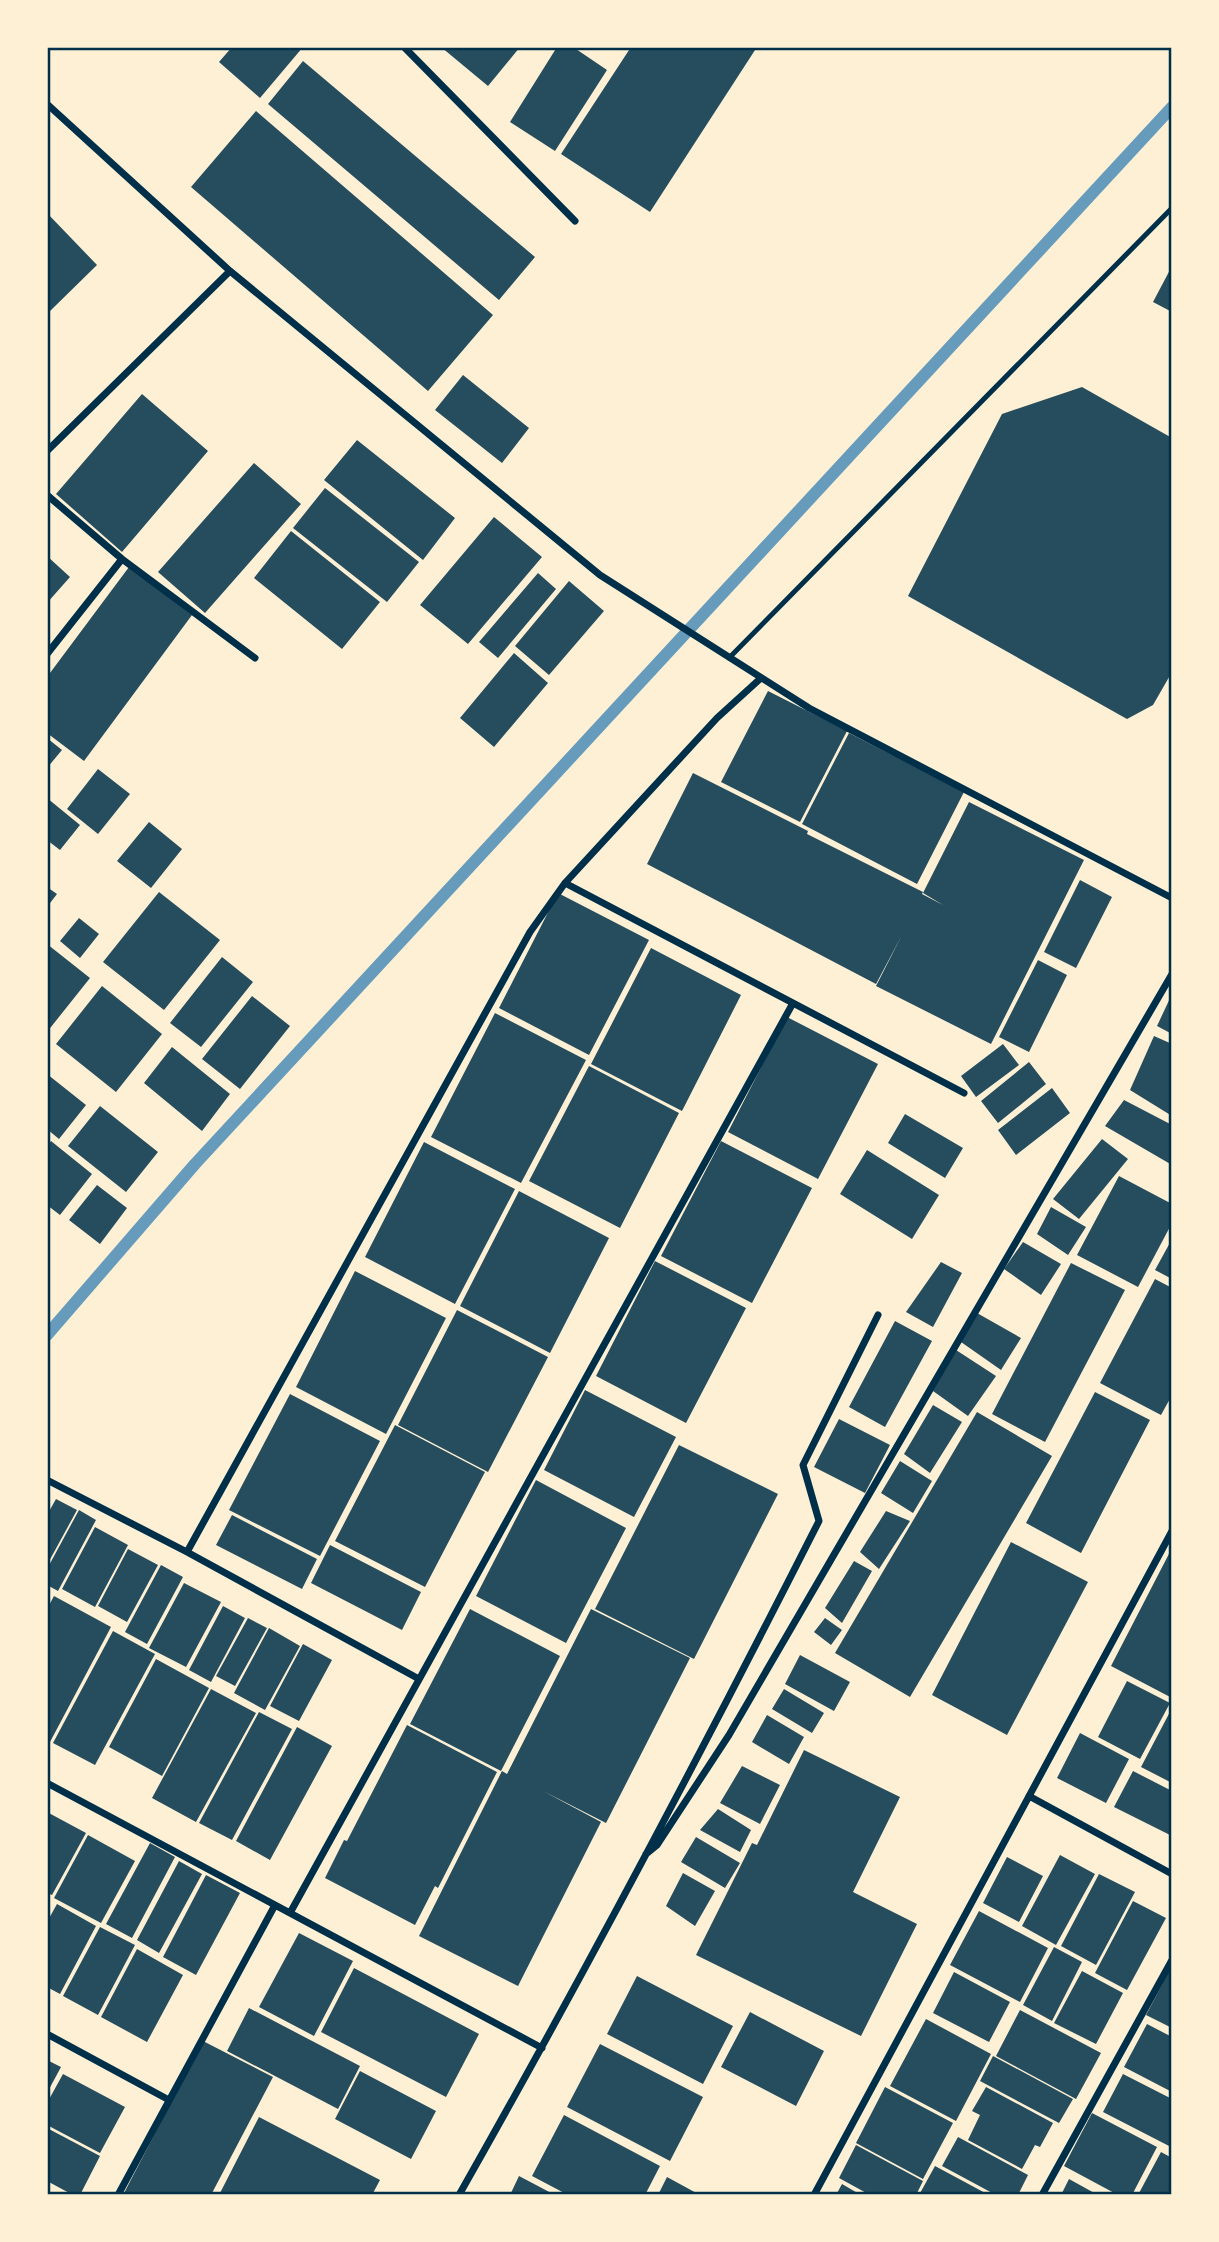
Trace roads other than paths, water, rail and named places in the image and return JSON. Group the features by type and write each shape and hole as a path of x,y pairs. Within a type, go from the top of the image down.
{"street":[{"path":"404,47 575,221"},
{"path":"47,104 230,271 600,575 809,708 1172,898"},
{"path":"47,451 230,271"},
{"path":"47,495 122,559 255,658"},
{"path":"47,654 122,559"},
{"path":"187,1552 530,932 565,883 717,718 761,678"},
{"path":"565,883 964,1094"},
{"path":"646,1854 657,1845 729,1735 1172,974"},
{"path":"290,1913 793,1003"},
{"path":"459,2195 646,1854 819,1521 803,1465 878,1315"},
{"path":"47,1480 187,1552 419,1679"},
{"path":"814,2195 1172,1531"},
{"path":"47,1783 542,2048"},
{"path":"1029,1796 1172,1874"},
{"path":"118,2195 275,1905"},
{"path":"1042,2195 1172,1960"},
{"path":"47,2034 169,2101"}],"lane":[{"path":"729,658 1172,208"}],"waterway":[{"path":"47,1335 195,1164 1172,107"}]}
